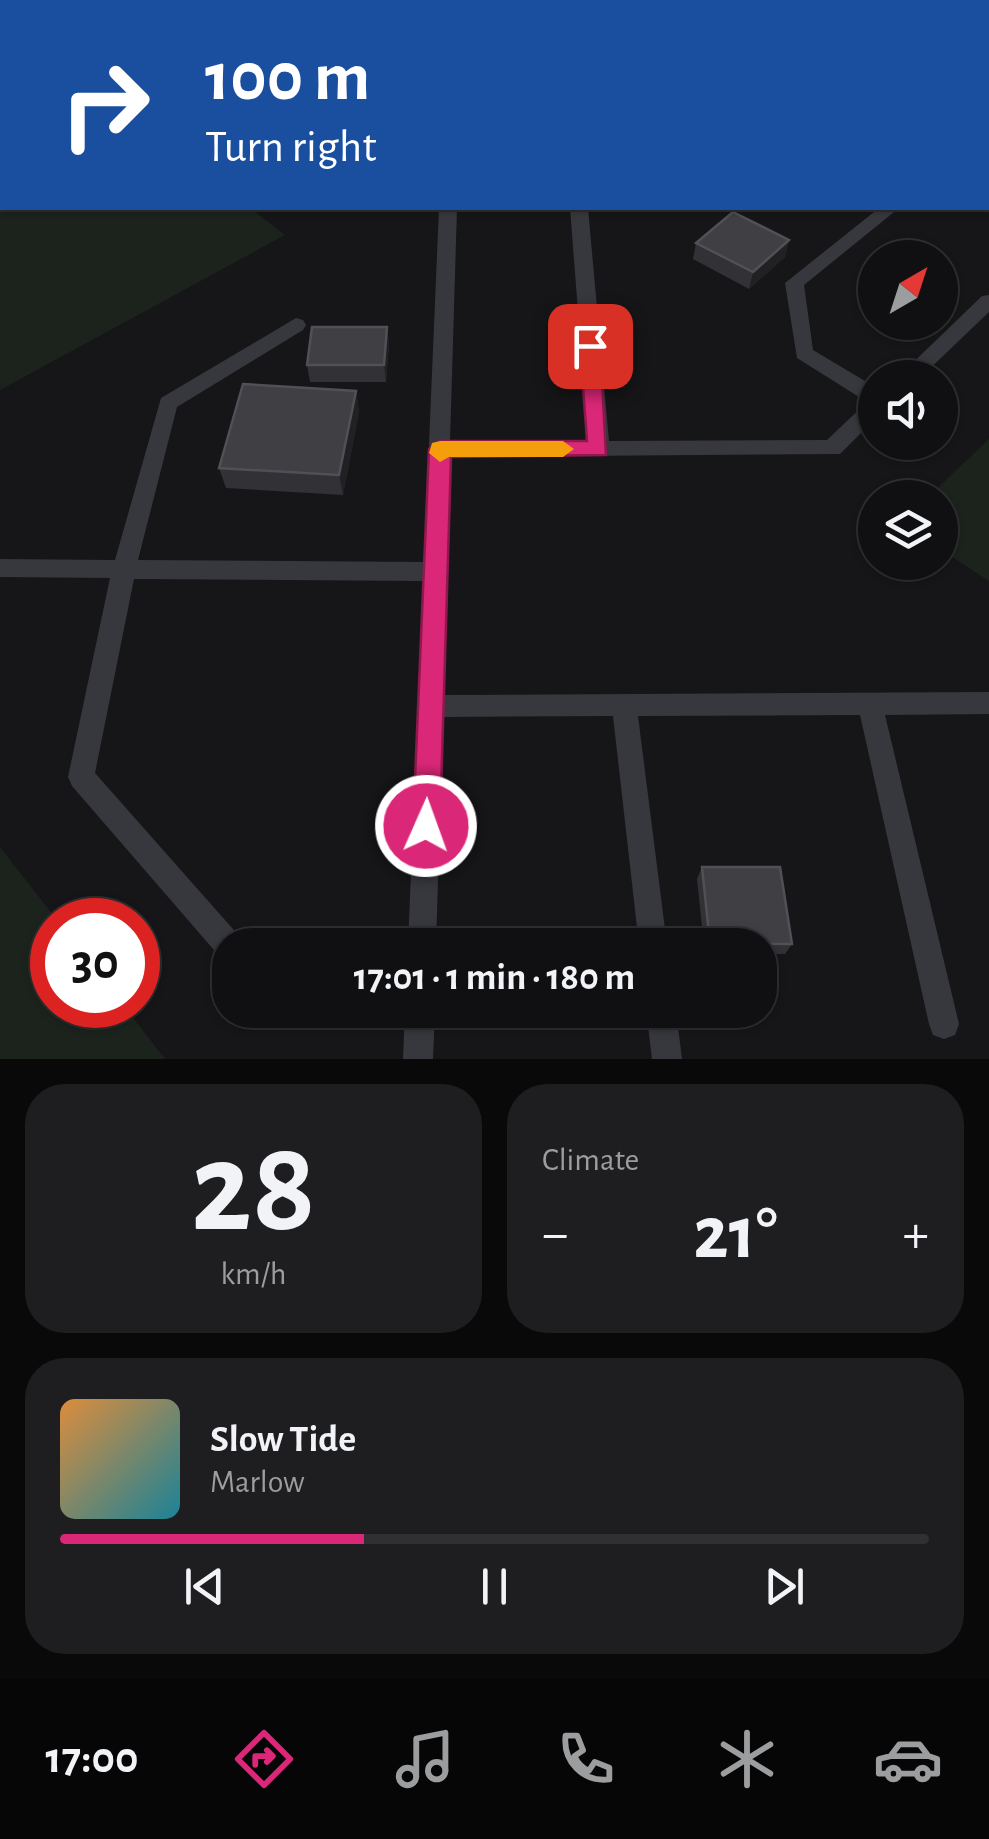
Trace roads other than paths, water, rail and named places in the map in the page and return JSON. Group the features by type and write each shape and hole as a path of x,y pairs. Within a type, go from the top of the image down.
{"street":[{"path":"423,928 448,210"},
{"path":"579,210 598,449"},
{"path":"858,387 804,353 794,283 887,210"},
{"path":"926,360 989,300"},
{"path":"213,928 82,777 124,569 168,403 296,325"},
{"path":"440,449 832,448 858,424"},
{"path":"0,568 435,572"},
{"path":"430,706 989,702"},
{"path":"870,704 944,1024"},
{"path":"624,705 651,928"},
{"path":"418,1059 419,1028"},
{"path":"663,1028 667,1059"}]}
